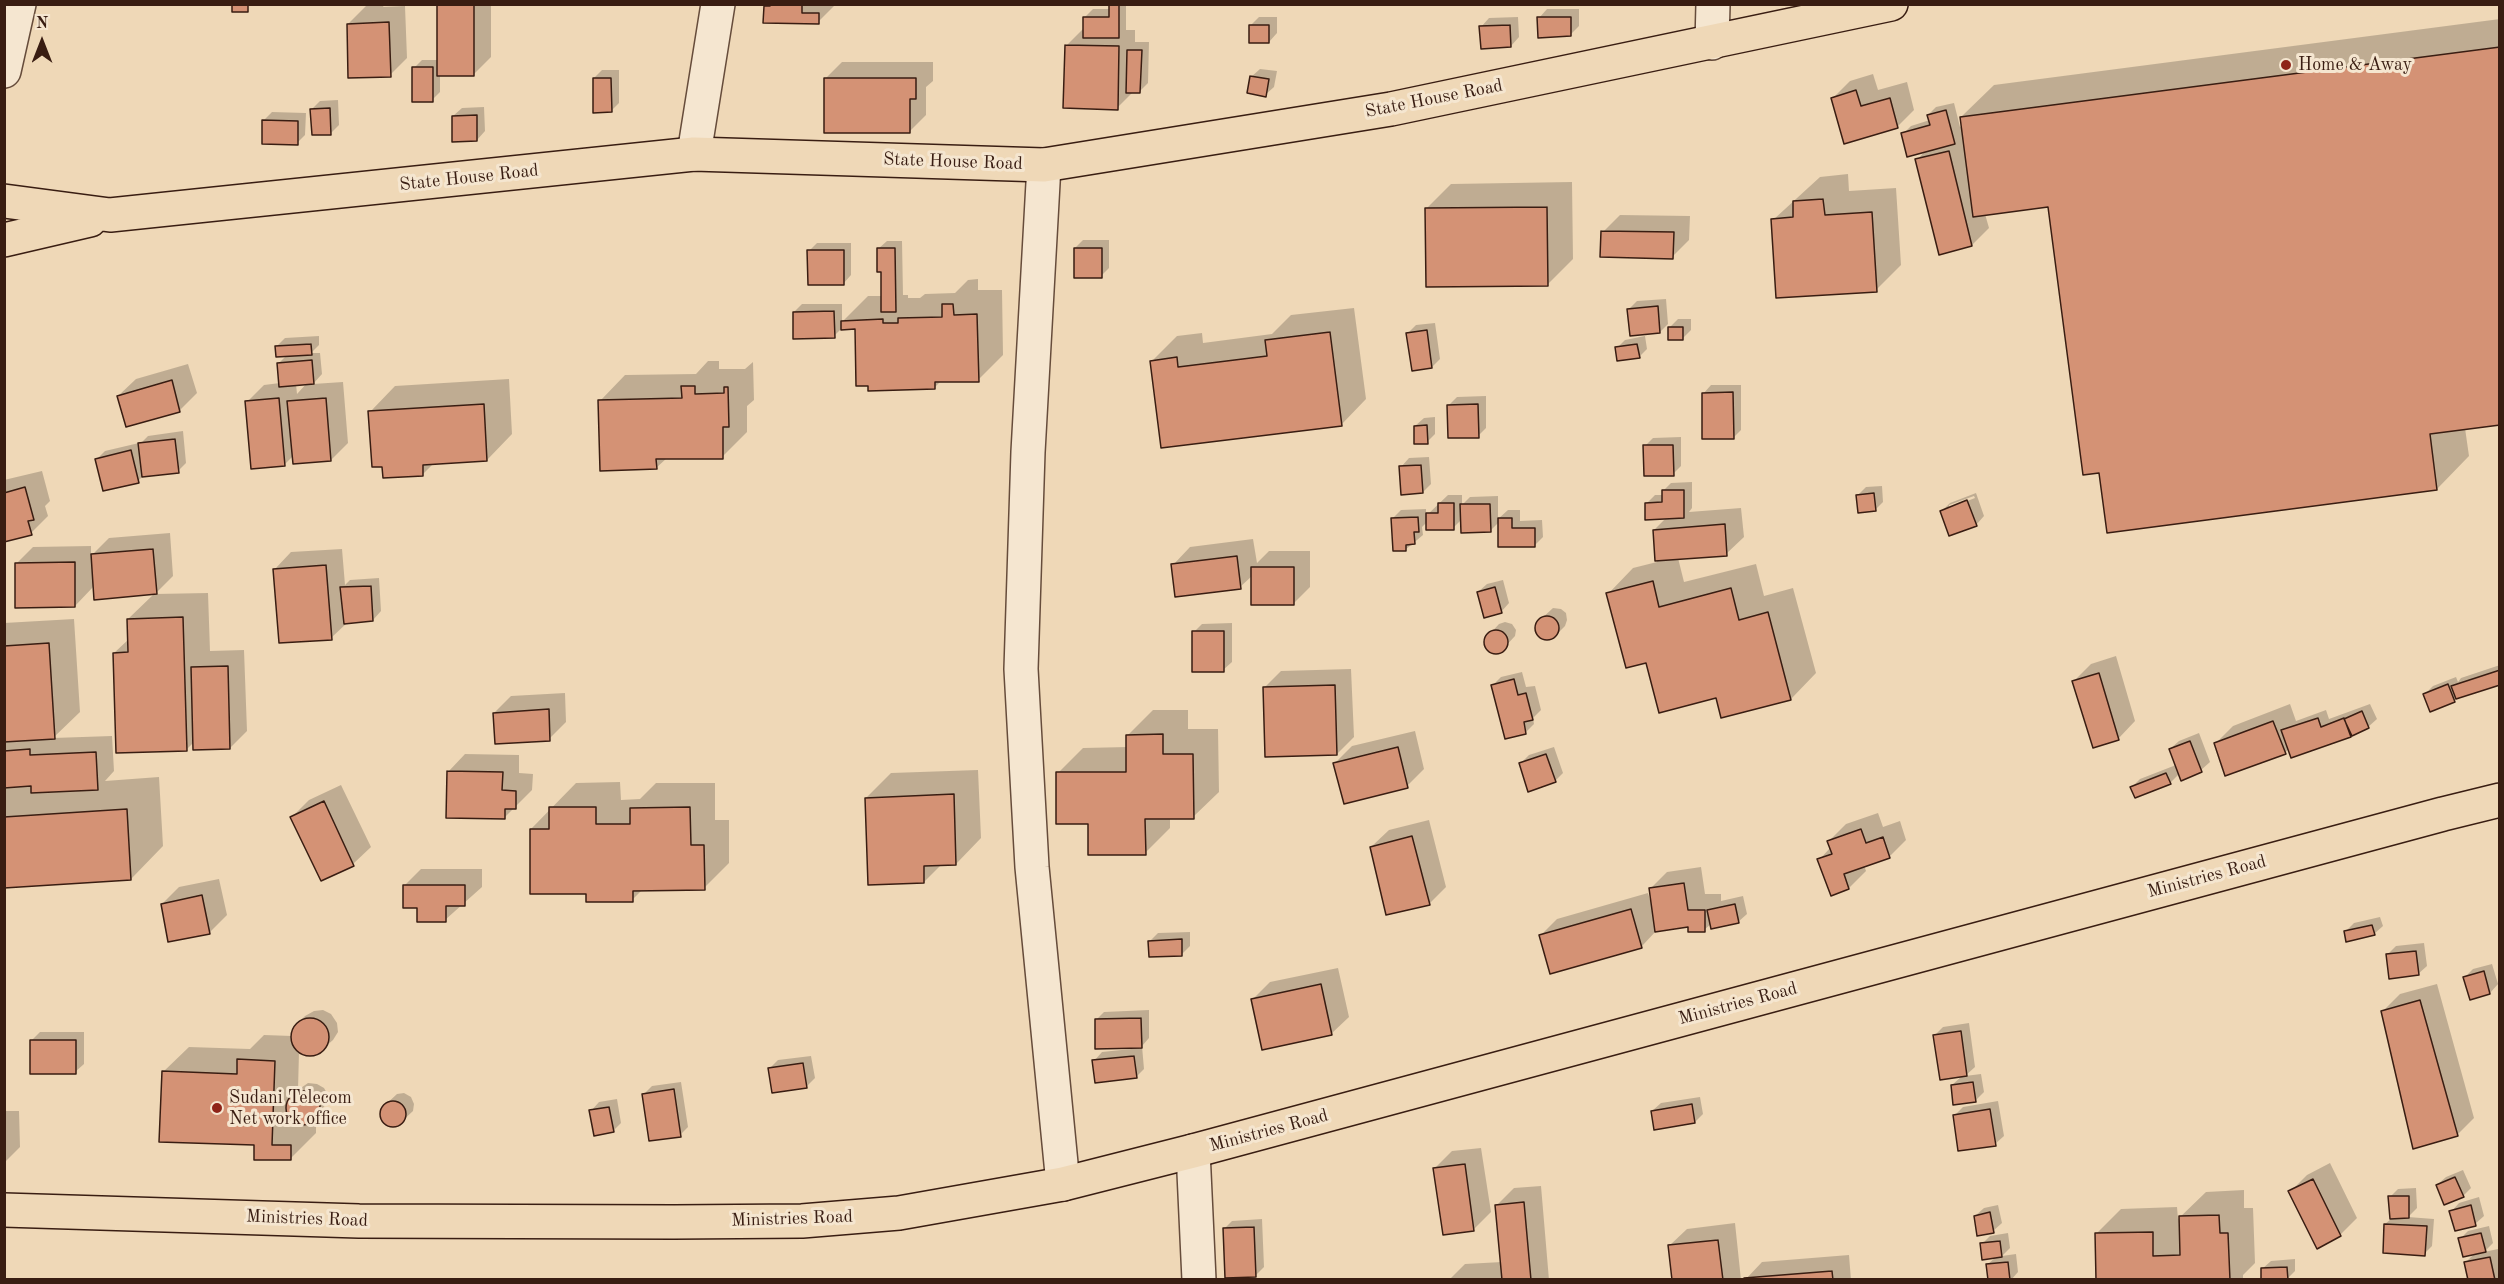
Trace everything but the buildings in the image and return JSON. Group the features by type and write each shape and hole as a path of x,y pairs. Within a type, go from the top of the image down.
{"main road":[{"name":"State House Road","path":"4,201 110,215 694,154 1044,165 1391,109 1891,4"},
{"path":"4,240 110,215"},
{"name":"Ministries Road","path":"4,1210 359,1221 802,1221 899,1213 1063,1184 1193,1151 2499,800"}],"street":[{"path":"4,71 19,4"},
{"path":"694,154 718,4"},
{"path":"1712,43 1713,4"},
{"path":"1044,165 1028,452 1021,669 1032,867 1063,1184"},
{"path":"1193,1151 1199,1280"}],"place":[{"name":"Home & Away","path":"2286,65"},
{"name":"Sudani Telecom Net work office","path":"217,1108"}]}
